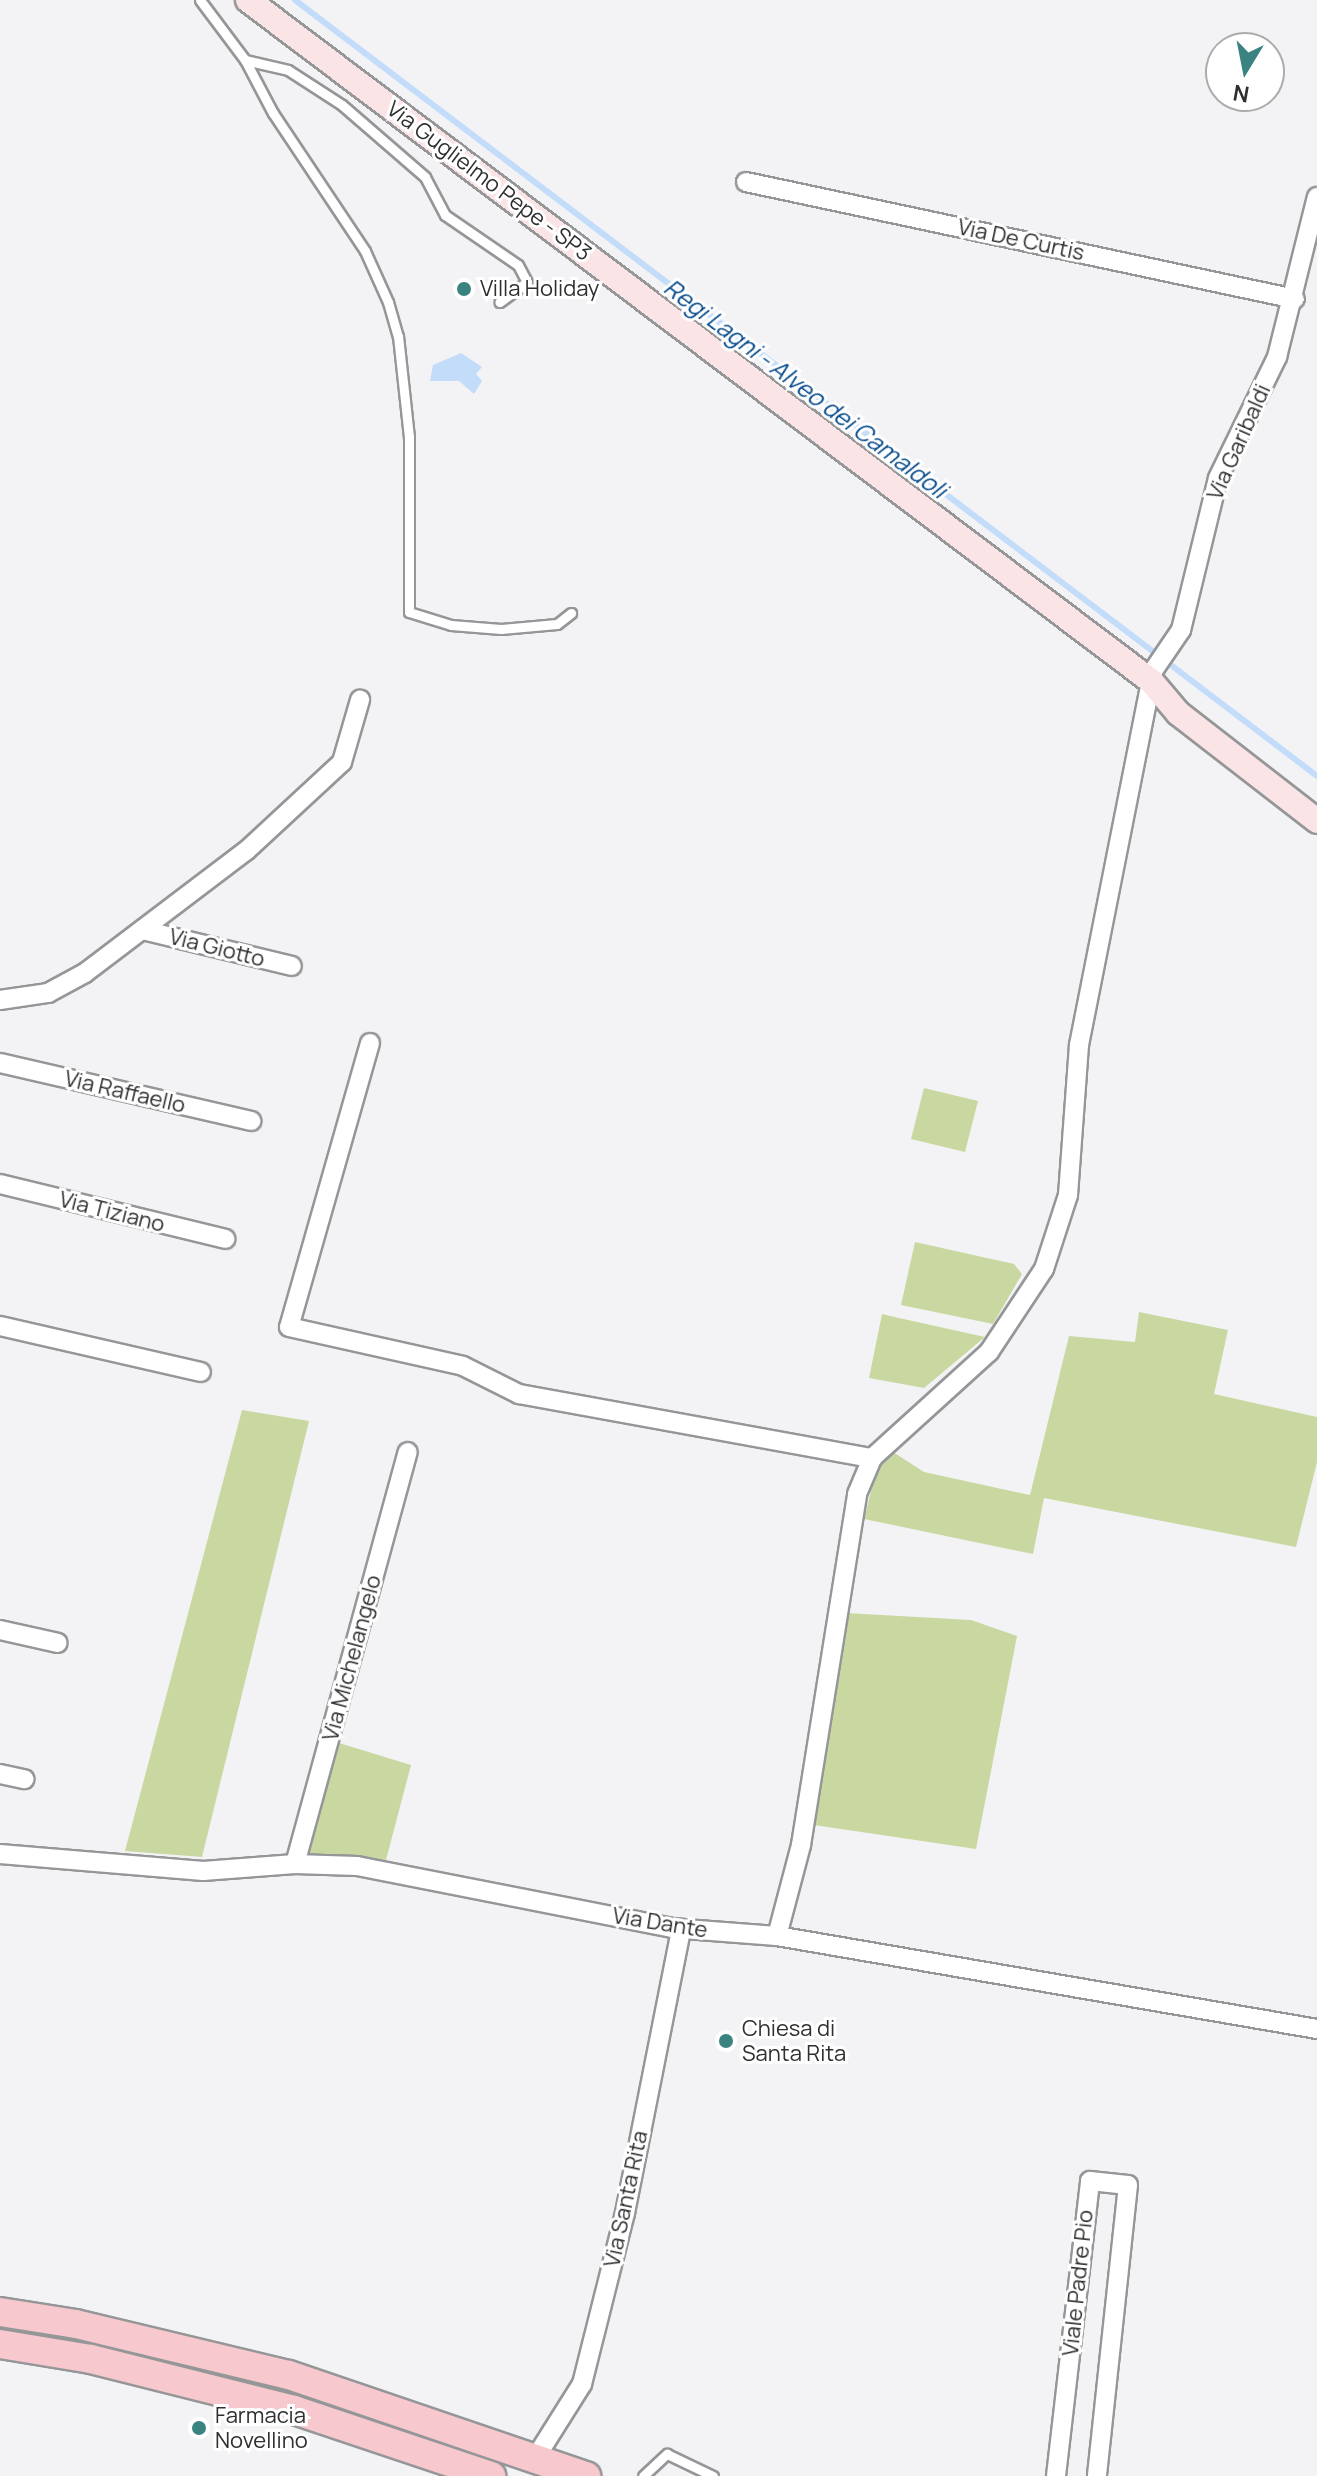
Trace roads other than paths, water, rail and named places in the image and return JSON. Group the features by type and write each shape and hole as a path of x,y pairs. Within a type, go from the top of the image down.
{"main road":[{"path":"0,2312 76,2324 275,2372 586,2476"},
{"path":"0,2344 91,2359 294,2410 491,2476"}],"street":[{"name":"Via Guglielmo Pepe - SP3","path":"248,0 1152,676 1178,713 1317,821"},
{"name":"Via De Curtis","path":"746,182 1295,299"},
{"name":"Via Garibaldi","path":"1152,676 1181,630 1218,478 1277,357 1295,299 1317,197"},
{"path":"777,1936 801,1845 857,1494 872,1458 989,1352 1046,1262 1068,1195 1079,1045 1152,676"},
{"path":"0,1000 48,993 143,930 246,851 342,762 360,700"},
{"name":"Via Giotto","path":"143,930 292,966"},
{"path":"370,1043 289,1327 463,1366 519,1394 872,1458"},
{"name":"Via Raffaello","path":"0,1063 251,1121"},
{"name":"Via Tiziano","path":"0,1184 225,1239"},
{"path":"0,1326 201,1372"},
{"name":"Via Michelangelo","path":"295,1864 408,1452"},
{"path":"0,1630 58,1643"},
{"path":"0,1774 24,1779"},
{"name":"Via Dante","path":"0,1854 203,1871 295,1864 357,1866 681,1929 777,1936 1317,2029"},
{"name":"Via Santa Rita","path":"536,2457 582,2384 625,2213 681,1929"},
{"name":"Viale Padre Pio","path":"1056,2476 1090,2181 1128,2185 1097,2476"}],"lane":[{"path":"200,0 245,60 273,113 365,251 392,313 409,437 409,612 451,625 501,629 557,624 571,613"},
{"path":"245,60 288,70 342,105 425,177 445,215 518,265 527,282 499,302"},
{"path":"643,2476 667,2454 713,2476"}],"water":[{"path":"461,353 482,367 476,374 482,381 474,394 459,381 430,381 433,365"}],"waterway":[{"name":"Regi Lagni - Alveo dei Camaldoli","path":"295,0 1317,776"}],"place":[{"name":"Villa Holiday","path":"464,289"},
{"name":"Chiesa di Santa Rita","path":"726,2041"},
{"name":"Farmacia Novellino","path":"199,2428"}]}
